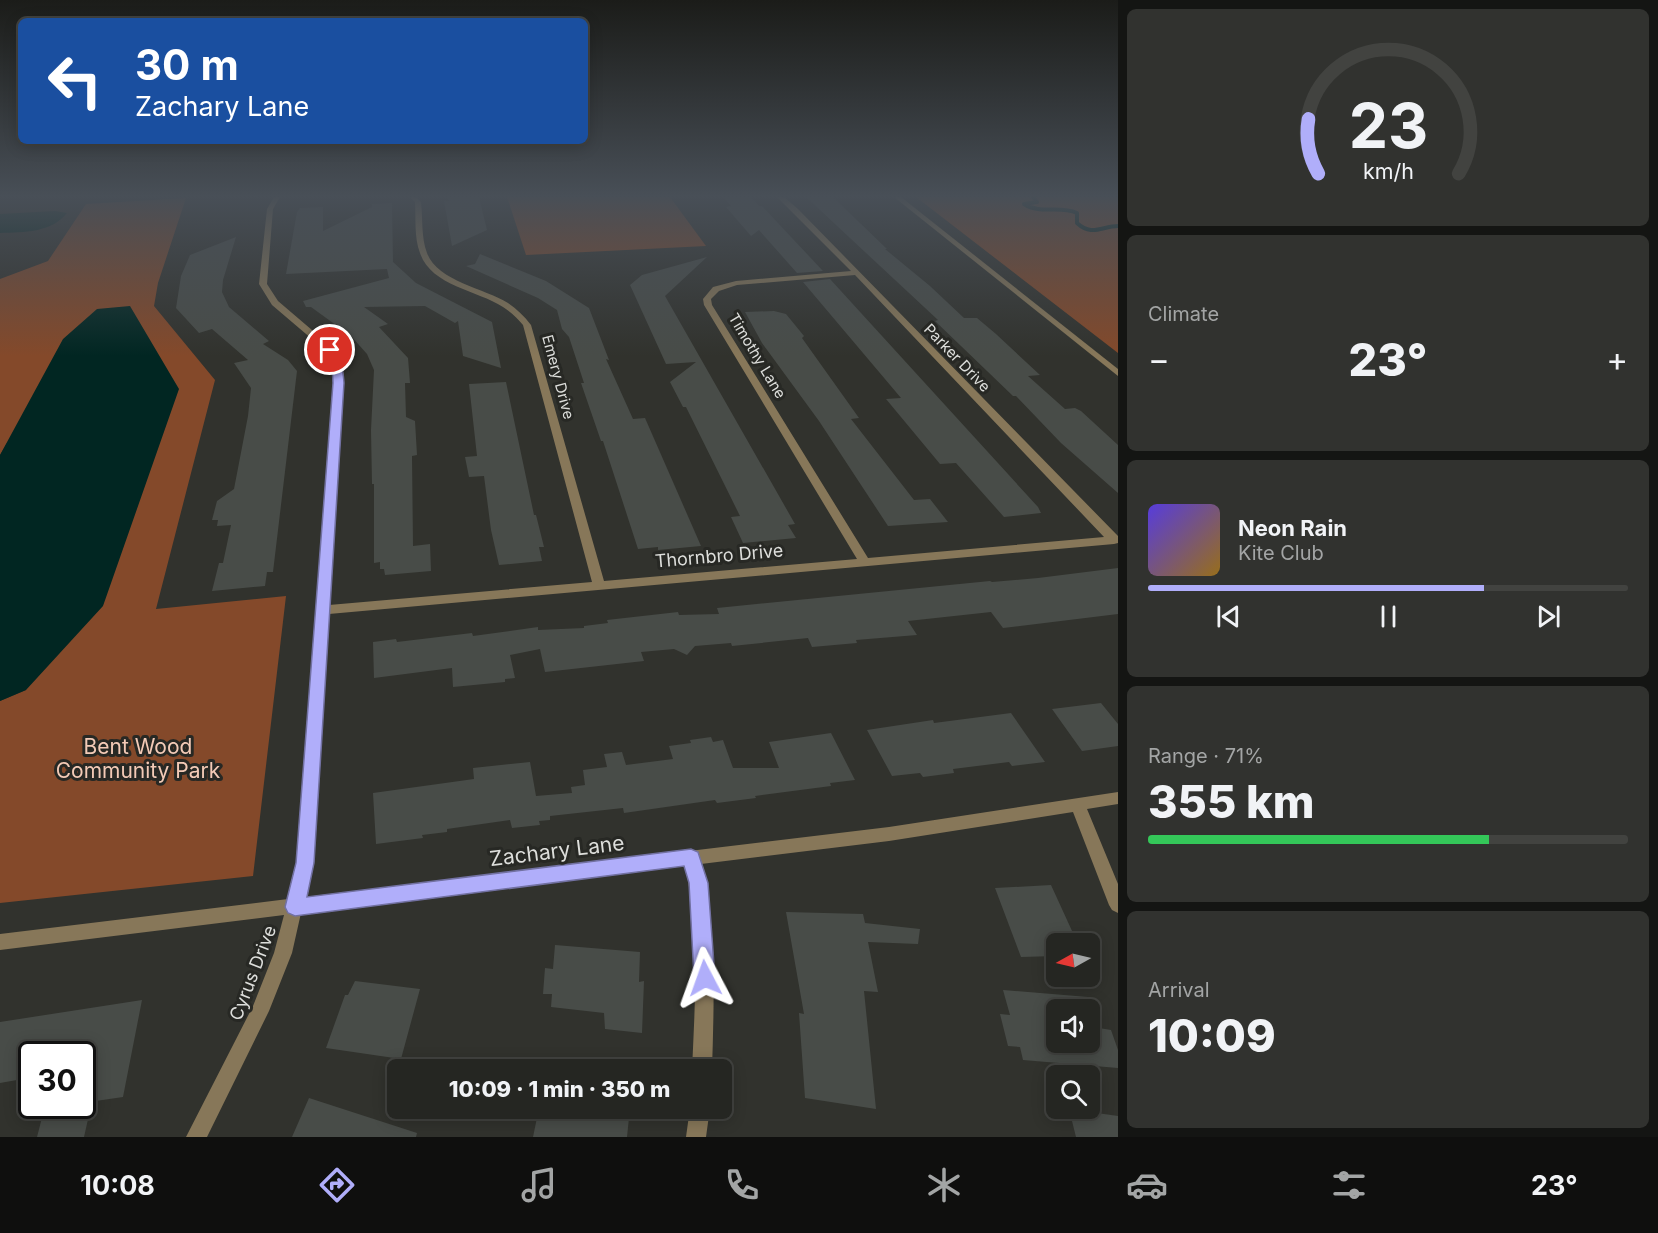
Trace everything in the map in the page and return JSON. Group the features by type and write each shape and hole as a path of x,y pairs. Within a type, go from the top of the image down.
{"street":[{"name":"Cyrus Drive","path":"196,1137 260,1011 283,953 305,863 339,374 330,350 275,303 263,284 266,250"},
{"name":"Emery Drive","path":"422,250 430,266 444,276 498,301 516,312 527,325 599,584"},
{"name":"Parker Drive","path":"835,250 1116,540"},
{"path":"964,250 1118,373"},
{"name":"Timothy Lane","path":"857,273 735,283 716,289 708,299 708,305 864,561"},
{"name":"Thornbro Drive","path":"323,610 1116,540"},
{"name":"Zachary Lane","path":"0,942 889,834 1118,798"},
{"path":"1077,803 1118,905"},
{"path":"691,857 699,883 705,978 702,1059"},
{"path":"696,1137 698,1119"}],"green space":[{"name":"Bent Wood Community Park","path":"55,250 169,250 158,283 154,306 215,380 156,609 286,596 253,876 0,903 0,701 26,690 7,443 0,455 0,279 48,261"},
{"path":"524,250 625,250 526,255"},
{"path":"985,250 1118,250 1118,353"}],"water":[{"path":"130,306 179,389 103,606 26,690 0,701 0,455 63,339 97,309"}],"building":[{"path":"203,250 232,250 223,280 222,292 229,307 269,341 263,344 288,360 297,371 273,572 267,572 265,586 212,591 219,563 223,563 231,525 217,526 218,520 212,520 217,501 234,489 251,388 234,363 248,360 212,329 199,333 176,308 181,276 190,255"},
{"path":"290,250 393,250 393,262 416,283 492,322 501,368 463,356 458,321 455,323 425,306 364,307 388,324 379,327 408,358 410,383 405,383 406,417 415,421 417,455 412,456 413,546 430,544 431,571 385,575 384,569 380,569 380,562 374,563 371,430 374,370 367,354 351,336 311,307 306,307 303,301 389,278 387,269 286,274"},
{"path":"777,250 803,250 823,271 797,273"},
{"path":"863,250 886,250 964,318 977,318 1040,375 1028,376 1065,409 1075,408 1081,411 1118,445 1118,493 1061,443 1016,396 1013,396 935,321 938,320"},
{"path":"480,254 546,281 589,308 609,360 606,359 633,419 645,418 701,546 658,550 658,547 638,549 603,441 601,441 581,383 584,383 569,337 562,329 557,310 538,298 466,266 475,264"},
{"path":"707,257 665,296 795,524 788,525 796,538 743,543 731,517 740,516 686,407 683,407 670,382 696,362 666,364 630,285 642,275"},
{"path":"830,279 1041,513 1004,517 956,463 940,464 886,399 901,398 803,282"},
{"path":"774,311 786,314 804,336 802,338 859,418 851,419 914,500 930,499 948,522 888,526 819,421 762,343 745,312"},
{"path":"506,382 534,515 536,515 544,547 539,547 542,561 499,565 491,530 484,476 469,477 465,457 477,456 469,384"},
{"path":"1118,568 1118,614 1003,628 991,612 908,621 917,635 856,640 857,643 812,647 808,638 732,646 731,643 695,646 687,655 674,649 641,652 644,661 545,672 540,649 510,655 515,678 505,679 505,682 453,687 452,668 374,678 373,642 396,639 397,642 472,633 473,636 538,627 538,630 584,628 584,626 608,623 607,620 678,612 679,615 719,614 717,608 1038,578"},
{"path":"1101,703 1118,724 1118,746 1082,751 1052,709"},
{"path":"1011,713 1045,762 1012,766 1009,762 953,769 954,773 923,777 920,773 892,776 867,730 933,720 934,723"},
{"path":"831,733 855,780 830,783 831,786 717,803 715,800 624,813 623,808 550,816 550,820 539,821 540,825 512,828 510,820 447,829 447,832 422,835 423,838 376,844 373,793 474,779 473,768 530,762 536,796 572,793 571,787 585,785 583,770 607,767 604,754 622,752 626,765 673,759 669,746 711,737 713,742 723,740 733,768 779,768 769,742"},
{"path":"1051,885 1073,933 1046,933 1046,956 1021,957 995,888"},
{"path":"786,912 863,914 865,923 920,929 918,944 868,942 878,992 864,991 876,1109 805,1098 799,1013 804,1014"},
{"path":"555,945 640,952 639,982 644,981 642,1033 605,1029 604,1013 551,1007 552,994 543,994 545,968 553,969"},
{"path":"355,981 420,989 401,1059 326,1048 345,995 348,995"},
{"path":"1003,990 1088,997 1089,999 1046,999 1046,1053 1100,1053 1100,1028 1111,1030 1118,1050 1118,1068 1023,1060 1020,1047 1008,1046 1000,1014 1010,1015"},
{"path":"142,1000 123,1097 96,1101 96,1041 18,1041 17,1080 0,1083 0,1022"},
{"path":"309,1098 417,1133 416,1137 292,1137"},
{"path":"1100,1113 1118,1116 1118,1137 1076,1137 1072,1119 1100,1119"},
{"path":"42,1119 88,1119 84,1137 37,1137"},
{"path":"537,1119 629,1119 627,1137 533,1137"}],"route":[{"path":"330,350 339,374 305,863 295,907 691,857 699,883 705,978"}]}
